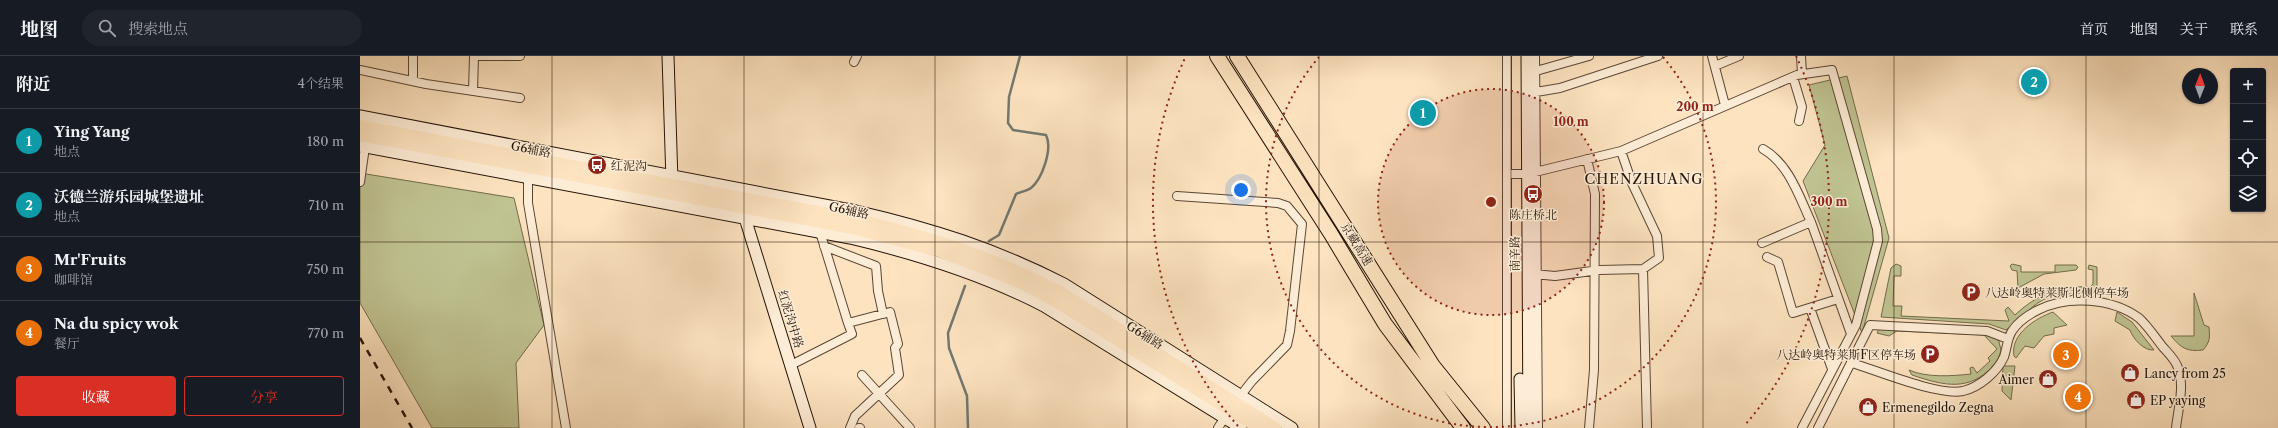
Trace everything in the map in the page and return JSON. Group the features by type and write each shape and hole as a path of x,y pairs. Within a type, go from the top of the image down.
{"highway":[{"name":"京藏高速","path":"1217,56 1331,234 1385,324 1463,428"},
{"name":"京藏高速","path":"1237,56 1433,366 1483,428"}],"main road":[{"name":"G6辅路","path":"360,126 672,180 913,233 970,251 1023,273 1060,292 1233,406 1258,428"},
{"name":"G6辅路","path":"360,135 845,226 911,242 967,260 1019,282 1233,406 1275,428"}],"street":[{"path":"413,56 413,81"},
{"path":"474,91 474,56 520,56"},
{"path":"668,56 672,180"},
{"path":"1507,56 1508,428"},
{"name":"南辛路","path":"1520,56 1533,274 1529,428"},
{"name":"南辛路","path":"1520,428 1528,173 1527,56"},
{"path":"1528,173 1536,92 1536,56"},
{"path":"1536,71 1589,56"},
{"path":"1536,92 1560,88 1658,56"},
{"path":"1712,56 1725,105"},
{"path":"1715,66 1739,56"},
{"path":"1801,56 1802,74"},
{"path":"360,70 413,81 520,98"},
{"path":"1507,174 1528,173 1621,151 1793,77 1802,74 1832,70 1878,235 1856,325 1802,428"},
{"path":"1793,77 1802,107 1799,120"},
{"name":"G6辅路","path":"360,116 672,180"},
{"path":"360,182 363,146"},
{"name":"G6辅路","path":"363,146 820,232 908,252 963,270 1015,291 1083,329 1233,406 1292,428"},
{"path":"1763,149 1775,157 1784,168 1812,222 1851,334"},
{"path":"1538,428 1533,274 1556,276 1594,271 1643,269 1659,258 1657,236 1632,183 1621,151"},
{"path":"1587,159 1595,194 1594,370 1589,428"},
{"path":"528,178 528,203 566,428"},
{"path":"1177,196 1278,203 1287,206 1302,224 1290,331 1287,345 1252,381 1218,428"},
{"name":"红泥沟中路","path":"745,218 810,428"},
{"path":"1762,243 1812,222"},
{"path":"791,365 852,334 820,232"},
{"path":"824,246 876,266 878,291 883,314"},
{"path":"1767,258 1778,262 1793,313 1838,299"},
{"path":"1643,269 1647,428"},
{"path":"1852,363 1930,388 1962,391 1980,383 1996,368 2004,356 2008,339 2020,321 2052,304 2073,300 2119,307 2139,319 2178,367 2181,392 2176,428"},
{"path":"1810,308 1832,369"},
{"path":"848,322 890,312 898,344 895,348 899,375 855,416 850,428"},
{"path":"1818,428 1870,325 1987,331 2008,339"},
{"path":"862,375 910,428"},
{"name":"G6辅路","path":"1233,406 1241,428"}],"green space":[{"path":"1847,76 1889,238 1862,333 1803,181 1825,145 1809,85"},
{"path":"360,173 514,198 544,325 516,363 519,428 432,428 360,303"},
{"path":"1896,264 1901,266 1901,276 1894,276 1893,306 1902,306 1901,316 2009,321 2005,310 2008,307 2015,315 2031,302 2049,293 2069,288 2090,287 2093,284 2093,270 2088,269 2089,265 2097,267 2097,287 2089,292 2055,296 2043,300 2032,307 2006,330 1989,324 1881,317 1891,268"},
{"path":"2012,264 2021,266 2021,272 2055,272 2055,265 2076,265 2078,267 2076,270 2044,274 2018,288 2017,271 2012,270 2010,266"},
{"path":"2194,293 2204,325 2209,327 2209,340 2203,350 2188,350 2178,344 2171,336 2194,336"},
{"path":"2053,312 2067,325 2054,328 2054,334 2044,336 2034,348 2025,346 2016,358 2014,356 2014,348 2020,334 2039,318"},
{"path":"2117,312 2132,322 2154,350 2146,349 2136,341 2130,330 2115,321"},
{"path":"1879,329 1987,334 1998,338 2001,350 1995,364 1979,378 1961,384 1942,383 1912,375 1909,370 1916,373 1948,376 1971,374 1970,368 1973,367 1977,373 1990,361 1988,358 1997,349 1984,335 1897,331 1889,336 1877,333"},
{"path":"2003,366 2015,366 2011,400 2002,391"}],"waterway":[{"path":"989,241 999,235 1016,194 1031,188 1035,184 1039,178 1047,156 1048,141 1046,135 1013,130 1008,123 1009,97 1020,56"},
{"path":"965,286 948,333 949,348 967,396 968,428"}],"railway":[{"path":"360,338 412,428"}],"place":[{"name":"沃德兰游乐园城堡遗址","path":"2034,82"},
{"name":"Ying Yang","path":"1423,113"},
{"name":"红泥沟","path":"597,165"},
{"name":"陈庄桥北","path":"1533,194"},
{"name":"八达岭奥特莱斯北侧停车场","path":"1971,292"},
{"name":"八达岭奥特莱斯F区停车场","path":"1930,354"},
{"name":"Mr'Fruits","path":"2066,355"},
{"name":"Lancy from 25","path":"2130,373"},
{"name":"Aimer","path":"2048,379"},
{"name":"Na du spicy wok","path":"2078,397"},
{"name":"EP yaying","path":"2136,400"},
{"name":"Ermenegildo Zegna","path":"1868,407"}],"district":[{"name":"CHENZHUANG","path":"1644,179"}]}
